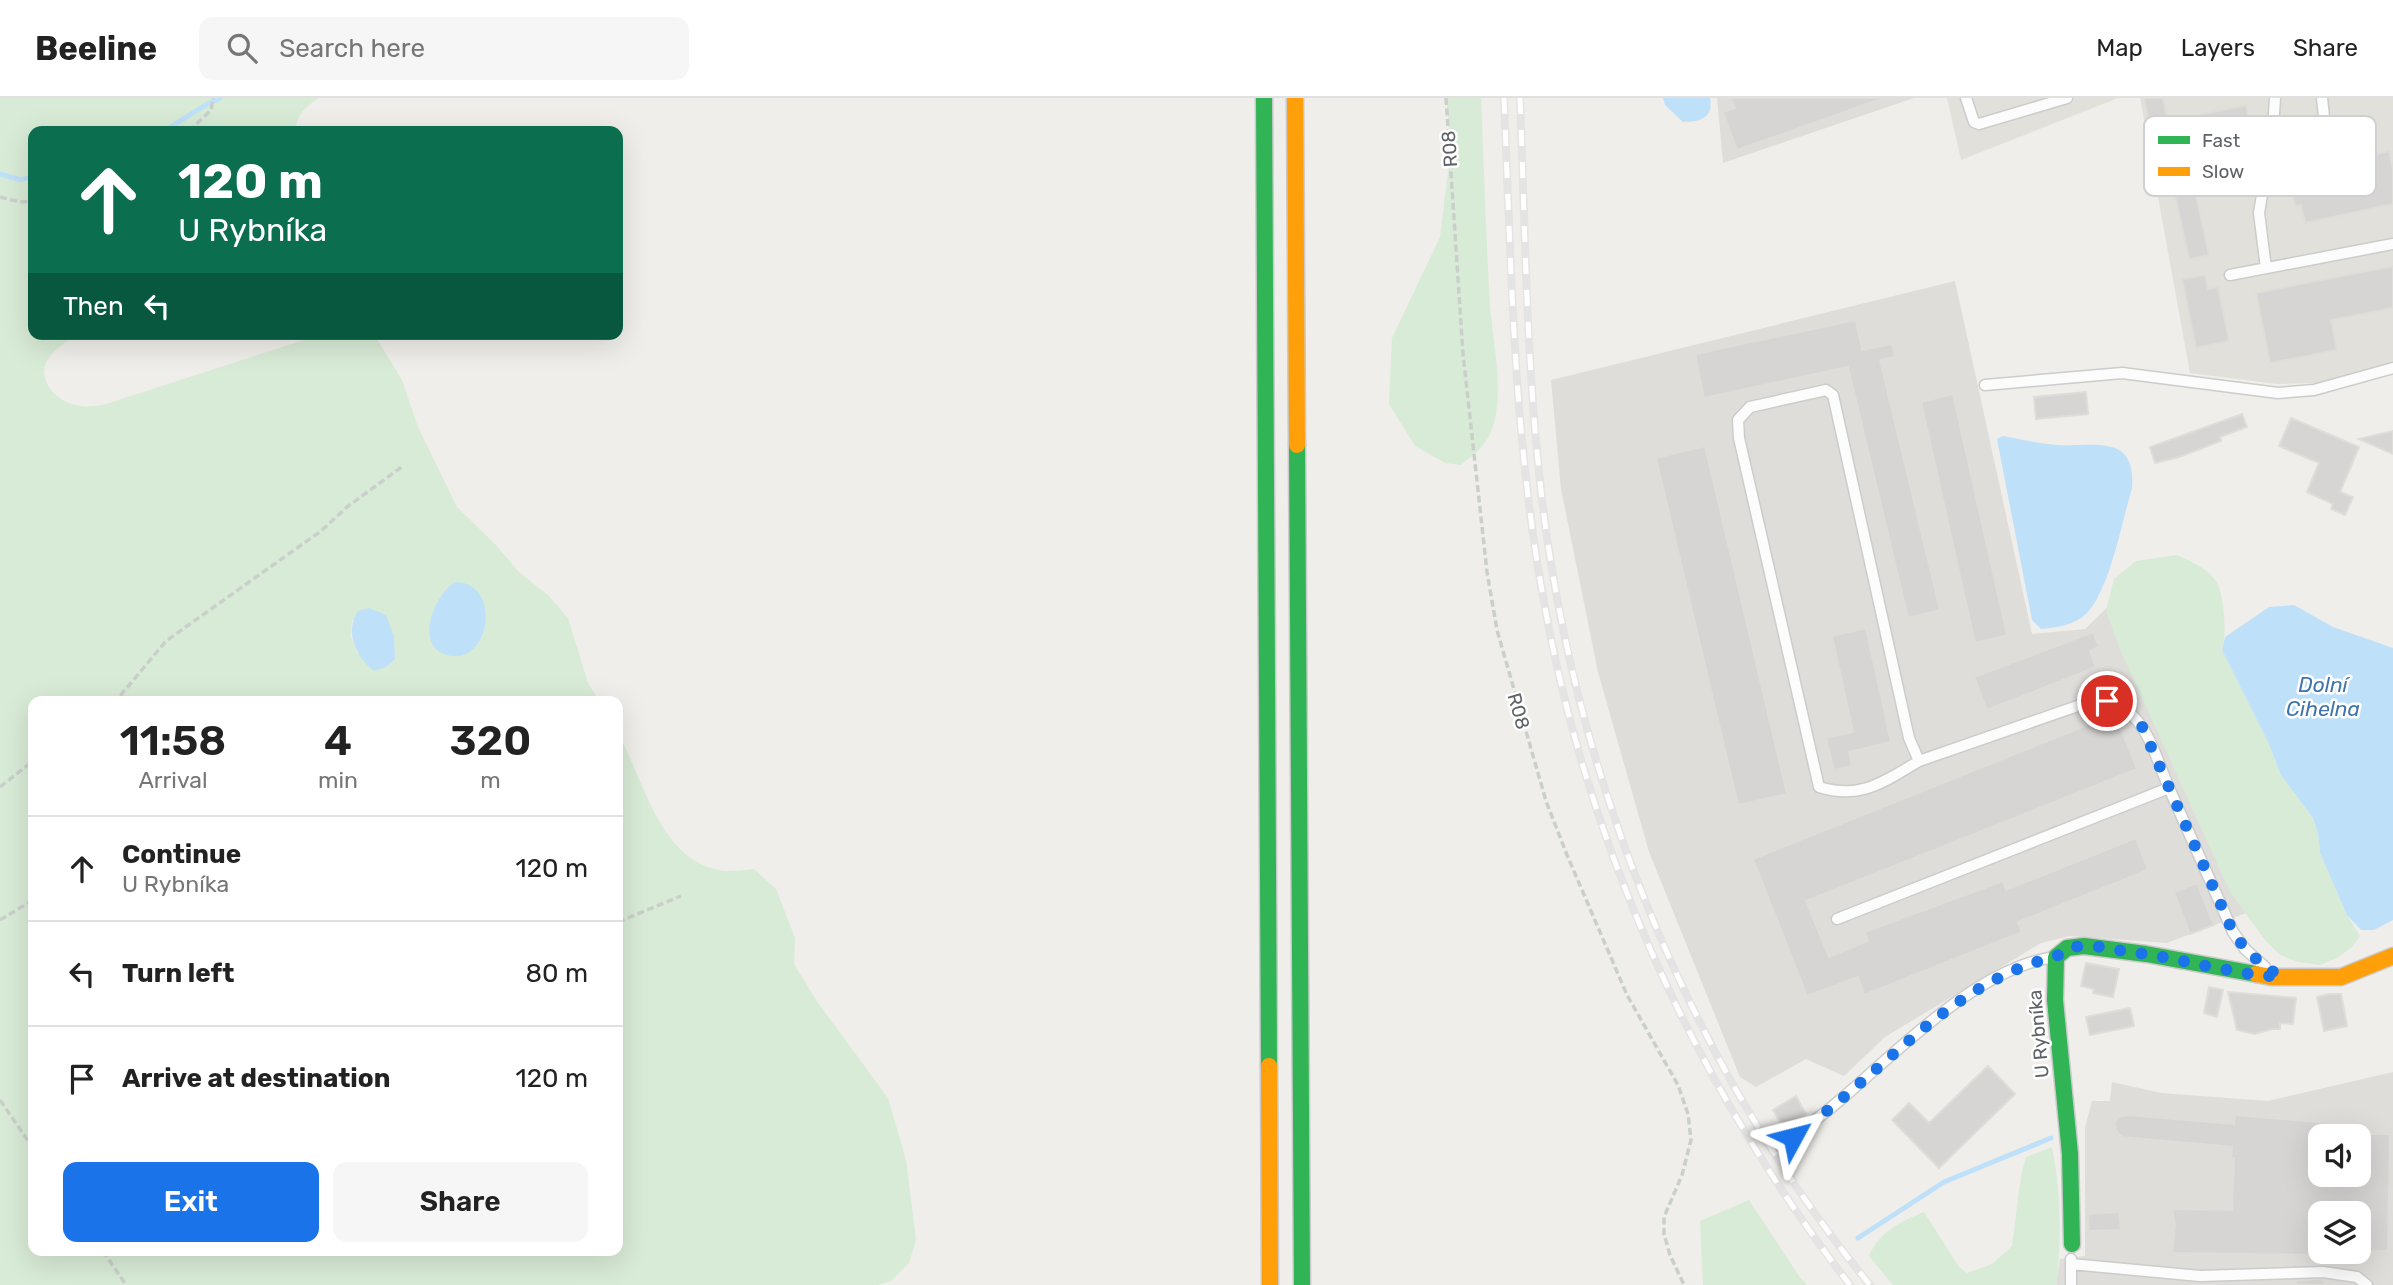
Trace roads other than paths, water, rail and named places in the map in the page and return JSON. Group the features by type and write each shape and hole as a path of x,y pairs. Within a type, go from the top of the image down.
{"main road":[{"path":"1264,98 1270,1285"},
{"path":"1295,98 1302,1285"},
{"path":"2056,957 2067,948 2084,946 2281,977 2341,977 2393,956"},
{"name":"U Rybníka","path":"2056,957 2055,1000 2070,1154 2072,1244"}],"lane":[{"path":"1966,98 1975,122 1979,124 2067,98"},
{"path":"2274,116 2275,98"},
{"path":"2322,98 2325,116"},
{"path":"2262,196 2259,214 2266,268"},
{"path":"2230,275 2393,244"},
{"path":"1985,385 2122,373 2278,393 2314,390 2393,368"},
{"path":"1919,761 1909,738 1833,395 1826,390 1750,407 1738,420 1739,438 1819,787 1836,792 1858,792 1919,761 2092,701 2107,701 2126,708 2140,722 2233,932 2245,949 2262,965 2281,977"},
{"path":"1837,919 2169,788"},
{"path":"1793,1137 1946,1010 1989,982 2028,963 2056,957"},
{"path":"2071,1285 2072,1244"},
{"path":"2071,1264 2200,1276 2323,1272 2357,1277 2367,1285"}],"water":[{"path":"1663,98 1710,98 1710,110 1700,120 1683,122 1665,105"},
{"path":"2003,436 2051,444 2099,445 2120,451 2127,458 2132,488 2108,572 2094,603 2086,614 2071,623 2041,629 2032,620 1997,439"},
{"path":"455,582 470,586 480,596 485,609 481,639 472,650 460,656 444,654 435,648 429,630 435,607"},
{"name":"Dolní Cihelna","path":"2294,605 2333,627 2393,648 2393,920 2374,930 2361,930 2347,915 2320,853 2313,818 2281,775 2268,742 2222,650 2225,637 2269,607"},
{"path":"369,608 386,615 394,636 395,659 386,667 374,671 362,659 352,636 352,627 358,611"}],"waterway":[{"path":"172,126 220,98"},
{"path":"0,174 21,180 28,178"},
{"path":"1858,1238 1944,1182 2051,1138"}],"railway":[{"path":"1504,98 1519,407 1532,530 1561,685 1586,777 1617,868 1654,957 1695,1043 1742,1127 1794,1208 1850,1285"},
{"path":"1520,98 1529,332 1539,472 1554,581 1577,689 1608,797 1646,903 1692,1006 1744,1104 1804,1198 1870,1285"}]}
